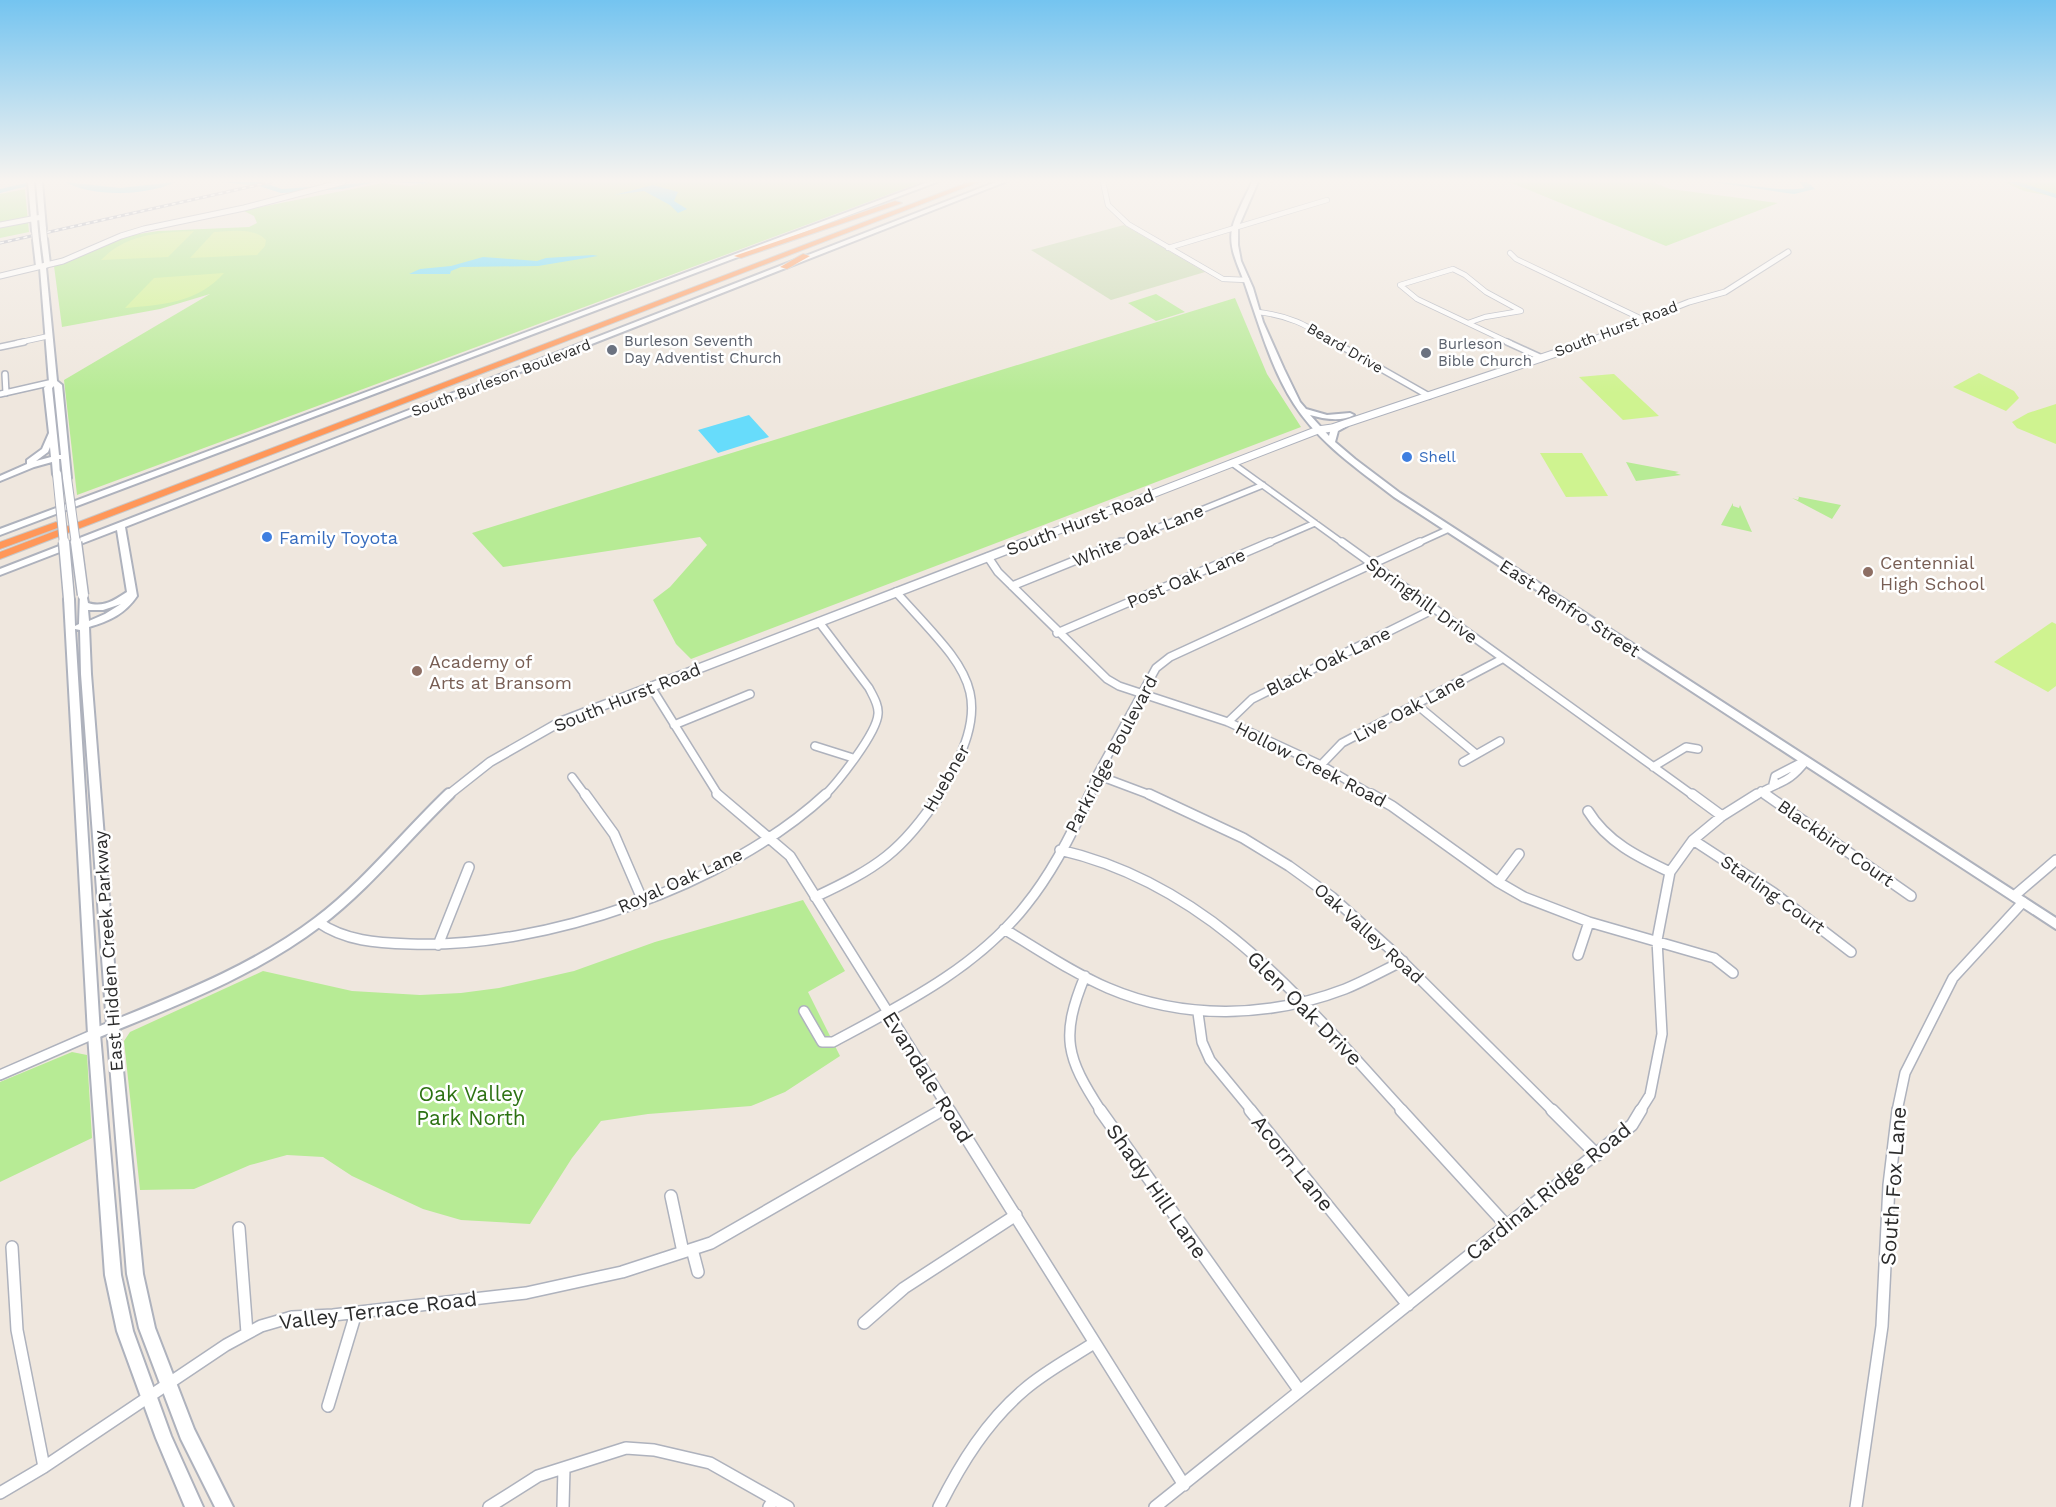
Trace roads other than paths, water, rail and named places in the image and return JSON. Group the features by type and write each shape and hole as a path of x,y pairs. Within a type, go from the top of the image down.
{"highway":[{"path":"738,256 750,252"},
{"path":"0,546 782,252"},
{"path":"0,556 786,252"},
{"path":"784,267 813,252"}],"main road":[{"path":"37,252 39,266 43,267 47,264 46,252"},
{"name":"South Burleson Boulevard","path":"0,532 748,252"},
{"name":"South Burleson Boulevard","path":"0,572 822,252"},
{"name":"East Renfro Street","path":"1237,252 1238,261 1280,369 1302,410 1331,443 1388,489 1449,530 2056,924"},
{"name":"East Hidden Creek Parkway","path":"43,267 53,382 48,388 69,599 94,1034 113,1275 125,1331 149,1398 194,1507"},
{"name":"East Hidden Creek Parkway","path":"53,382 58,385 66,472 84,600 86,674 135,1274 147,1328 187,1433 224,1507"},
{"path":"1302,410 1327,417 1350,415"},
{"path":"1331,443 1334,430 1344,424"},
{"path":"2,478 41,454 49,444 52,432"},
{"path":"2,478 65,456"},
{"path":"2,478 39,469 52,470 57,474"},
{"path":"86,674 91,666 92,634 126,604 132,594 120,525"},
{"path":"84,600 93,608 102,608 132,594"},
{"path":"85,622 113,609 132,594"},
{"path":"70,627 111,615"}],"street":[{"path":"0,276 43,267 86,252"},
{"path":"1176,252 1223,279 1247,280"},
{"name":"South Hurst Road","path":"0,1075 237,972 318,922 375,872 438,805 470,777 505,753 560,722 1318,430 1350,415 1429,396 1646,321 1684,303 1731,290 1762,266 1787,252"},
{"path":"1510,253 1516,259 1646,321"},
{"path":"1468,323 1485,317 1516,313 1520,309 1486,292 1465,275 1453,269 1400,285 1417,299 1542,358"},
{"name":"Beard Drive","path":"1258,312 1283,315 1296,320 1429,396"},
{"path":"0,347 49,336"},
{"path":"5,374 3,394 53,382"},
{"name":"South Hurst Road","path":"1318,430 1344,424 1402,403"},
{"name":"Springhill Drive","path":"1232,463 1722,816"},
{"name":"White Oak Lane","path":"1012,586 1263,485"},
{"name":"Post Oak Lane","path":"1058,633 1315,523"},
{"name":"Parkridge Boulevard","path":"804,1011 822,1042 833,1042 941,980 1005,929 1044,880 1091,793 1097,775 1140,693 1156,668 1170,657 1449,530"},
{"name":"Hollow Creek Road","path":"988,558 1012,586 1107,680 1228,722 1321,765 1392,806 1498,882 1524,897 1589,922 1714,958 1733,973"},
{"name":"Huebner","path":"815,897 863,874 901,846 925,815 957,764 970,733 974,710 971,689 957,664 896,592"},
{"name":"Black Oak Lane","path":"1228,722 1252,699 1434,609"},
{"name":"Royal Oak Lane","path":"318,922 336,934 390,943 438,945 489,941 546,930 642,899 715,868 769,838 831,789 875,726 879,709 872,692 819,622"},
{"name":"Live Oak Lane","path":"1321,765 1342,743 1502,659"},
{"name":"Evandale Road","path":"651,687 715,792 790,856 1184,1485"},
{"path":"674,725 750,694"},
{"path":"1417,705 1476,754"},
{"path":"1463,762 1500,741"},
{"path":"815,746 854,758"},
{"path":"1653,767 1686,747 1698,749"},
{"name":"Cardinal Ridge Road","path":"1155,1507 1632,1125 1650,1095 1662,1034 1657,940 1670,872 1693,840 1722,816 1773,784 1782,783 1790,778 1806,761"},
{"name":"Oak Valley Road","path":"1097,775 1162,797 1246,838 1290,866 1341,904 1403,961 1597,1155"},
{"path":"572,777 614,834 642,899"},
{"name":"Blackbird Court","path":"1761,791 1911,896"},
{"path":"1588,811 1593,823 1616,841 1645,861 1670,872"},
{"name":"Starling Court","path":"1693,840 1741,869 1851,952"},
{"name":"Glen Oak Drive","path":"1060,850 1095,858 1137,876 1199,910 1280,977 1508,1226"},
{"path":"1498,882 1518,854"},
{"name":"South Fox Lane","path":"1856,1507 1882,1326 1889,1185 1899,1098 1905,1073 1953,978 2018,899 2056,860"},
{"path":"438,945 469,867"},
{"path":"1578,955 1589,922"},
{"path":"1005,929 1085,976 1136,999 1198,1013 1259,1011 1304,1002 1339,992 1403,961"},
{"name":"Shady Hill Lane","path":"1085,976 1073,1002 1067,1028 1069,1052 1080,1078 1103,1115 1299,1390"},
{"name":"Acorn Lane","path":"1198,1013 1202,1042 1210,1060 1408,1305"},
{"name":"Valley Terrace Road","path":"0,1493 44,1467 226,1345 261,1326 292,1317 356,1313 526,1293 622,1272 688,1251 711,1243 947,1107"},
{"path":"671,1196 688,1251 698,1272"},
{"path":"864,1323 904,1288 1016,1215"},
{"path":"239,1228 247,1333"},
{"path":"12,1247 11,1287 23,1372 44,1467"},
{"path":"328,1406 356,1313"},
{"path":"939,1507 956,1471 978,1438 1001,1411 1026,1388 1094,1343"},
{"path":"489,1507 538,1476 626,1448 654,1450 710,1463 772,1503 788,1507"},
{"path":"562,1507 564,1468"}],"water":[{"path":"598,256 538,266 461,267 451,271 450,274 409,274 420,269 451,266 483,257 537,261 546,258"},
{"path":"749,415 769,437 718,453 698,430"}],"place":[{"name":"Burleson Seventh Day Adventist Church","path":"612,350"},
{"name":"Burleson Bible Church","path":"1426,353"},
{"name":"Shell","path":"1407,457"},
{"name":"Family Toyota","path":"267,537"},
{"name":"Centennial High School","path":"1868,572"},
{"name":"Academy of Arts at Bransom","path":"417,671"}],"park label":[{"name":"Oak Valley Park North","path":"471,1105"}]}
